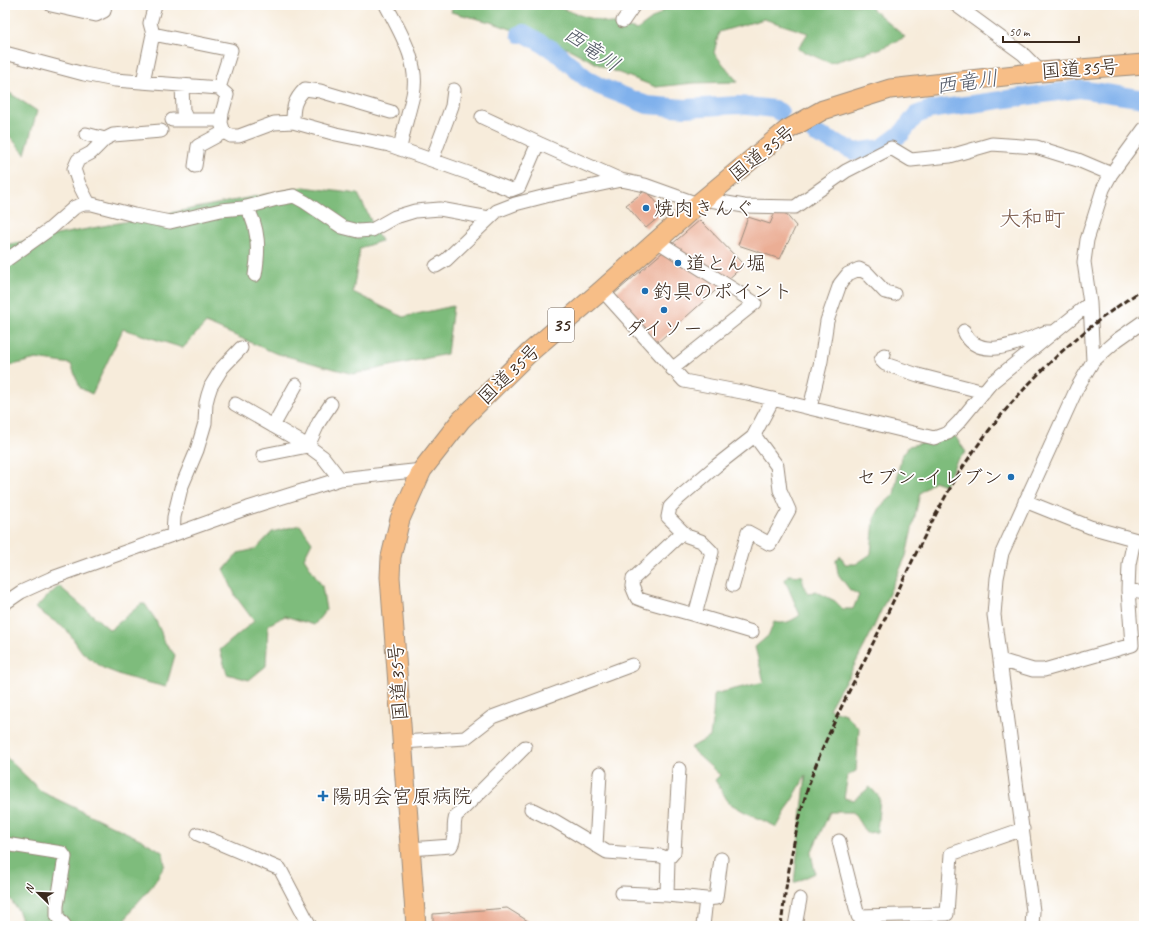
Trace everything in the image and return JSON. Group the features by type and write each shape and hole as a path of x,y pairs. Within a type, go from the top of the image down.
{"highway":[{"name":"国道35号","path":"416,926 390,577 391,557 400,519 422,470 467,414 529,353 701,202 787,130 823,110 890,89 1041,72 1144,64"}],"street":[{"path":"51,5 96,15 104,11 105,5"},
{"path":"143,82 153,34 150,23 155,5"},
{"path":"386,5 407,48 414,70 414,93 402,132 400,148"},
{"path":"623,21 634,5"},
{"path":"956,5 1023,54 1041,72"},
{"path":"153,34 231,50 219,88"},
{"path":"5,53 84,74 115,80 219,88 227,95 223,126 198,146 195,166"},
{"path":"182,85 183,111 188,120"},
{"path":"293,122 293,108 299,96 305,89 320,91 391,112"},
{"path":"432,160 452,106 454,90"},
{"path":"482,117 621,180 645,185 701,202 744,206 795,207 846,171 891,148 911,160 950,156 992,144 1036,147 1078,160 1111,174"},
{"path":"172,120 188,120 223,126 231,136 239,136 274,123 293,122 336,134 400,148 511,190 519,187 538,143"},
{"path":"1093,362 1090,302 1084,262 1087,240 1103,189 1111,174 1144,129"},
{"path":"89,204 79,184 74,169 78,160 91,153 105,139 113,135 161,131"},
{"path":"86,134 105,139"},
{"path":"436,266 446,260 497,211 515,204 546,196 621,180"},
{"path":"5,261 50,229 75,207 89,204 170,222 221,210 246,207 294,196 342,228 358,232 372,230 395,217 415,211 440,209 490,218"},
{"path":"246,207 251,214 257,238 258,254 255,274"},
{"path":"657,241 756,303 672,369"},
{"path":"810,408 821,361 828,321 840,284 848,274 859,270 867,273 885,292 894,294"},
{"path":"602,290 684,381 773,399 934,438 948,433 991,383 1090,302"},
{"path":"1032,926 1034,911 994,615 997,578 1002,553 1077,388 1093,362 1116,340 1144,320"},
{"path":"964,331 967,339 978,346 989,349 1000,348 1046,332 1055,332"},
{"path":"173,535 174,517 181,488 197,450 206,423 206,403 210,390 222,368 241,348"},
{"path":"884,355 881,360 885,364 918,375 984,392"},
{"path":"273,426 296,385"},
{"path":"695,615 712,552 701,541 687,536 668,517 670,508 716,466 753,437 773,399"},
{"path":"235,404 308,446 323,457 340,479"},
{"path":"308,446 319,422 331,404"},
{"path":"733,585 748,532 770,544 789,510 780,490 777,466 754,435"},
{"path":"263,455 308,446"},
{"path":"5,603 21,592 52,578 275,499 340,479 422,470"},
{"path":"1000,660 1033,670 1044,670 1132,645 1128,590 1128,564 1139,541 1077,522 1025,501"},
{"path":"683,532 633,579 632,586 637,598 752,632"},
{"path":"1128,590 1144,593"},
{"path":"402,742 465,738 492,717 632,665"},
{"path":"410,849 450,846 454,840 454,821 456,816 524,747"},
{"path":"667,895 668,859 674,852 679,769"},
{"path":"596,846 600,773"},
{"path":"531,810 607,852 661,856 668,859"},
{"path":"839,841 858,916 947,914 951,854 1023,829"},
{"path":"198,834 280,869 310,926"},
{"path":"5,844 62,853 65,857 56,906 57,916 64,926"},
{"path":"622,894 667,895 706,899 716,898 721,859"},
{"path":"703,926 706,899"},
{"path":"795,926 800,900"}],"green space":[{"path":"453,5 552,5 585,17 637,30 663,11 667,5 868,5 905,37 882,48 830,63 798,49 808,33 764,19 719,32 714,53 738,82 694,83 656,87 601,66 569,49 490,22 451,12"},
{"path":"5,90 37,111 25,154 5,131"},
{"path":"304,187 358,194 381,241 360,248 353,292 403,317 453,306 447,354 353,374 275,353 206,323 183,348 123,329 92,394 80,388 71,364 36,359 5,367 5,245"},
{"path":"955,436 966,452 957,460 945,485 934,481 920,493 906,556 870,635 850,674 829,709 845,714 859,728 856,771 848,775 844,798 854,800 870,787 880,798 877,832 866,833 853,812 830,812 811,853 815,873 794,883 806,775 777,827 729,803 715,780 720,775 690,748 710,737 714,694 764,682 755,647 769,635 774,622 788,622 800,615 785,580 788,575 802,576 803,583 808,594 815,591 835,601 843,609 853,609 859,595 850,590 838,574 836,560 841,556 845,564 856,564 871,554 874,519 881,506 894,495 901,457 909,446"},
{"path":"300,525 312,542 304,558 322,586 326,610 314,625 285,616 268,625 266,666 249,680 227,674 220,650 254,621 236,597 224,570 238,553 256,549 272,532"},
{"path":"59,586 110,630 141,604 145,604 155,619 163,640 175,655 166,687 126,677 103,668 82,652 67,630 35,608"},
{"path":"5,756 42,792 140,839 163,852 165,865 152,886 132,909 122,926 24,926 19,912 5,891"}],"building":[{"name":"焼肉きんぐ","path":"646,190 665,212 646,228 626,205"},
{"path":"776,210 784,212 796,226 780,259 738,245 748,217 770,224"},
{"path":"700,220 744,265 657,343 613,295"},
{"path":"507,908 536,926 433,926 433,914"}],"waterway":[{"name":"西竜川","path":"520,34 524,33 555,51 587,79 599,86 647,105 685,108 739,105 774,109 780,112"},
{"name":"西竜川","path":"814,133 856,152 882,148 902,133 916,115 929,110 1079,89 1144,99"}],"railway":[{"path":"781,926 789,870 800,814 818,759 844,701 917,551 956,478 994,424 1040,373 1064,349 1090,327 1144,289"}],"place":[{"name":"焼肉きんぐ","path":"646,208"},
{"name":"道とん堀","path":"678,263"},
{"name":"釣具のポイント","path":"645,291"},
{"name":"ダイソー","path":"664,310"},
{"name":"セブン-イレブン","path":"1011,477"},
{"name":"陽明会宮原病院","path":"323,796"}],"district":[{"name":"大和町","path":"1032,219"}]}
